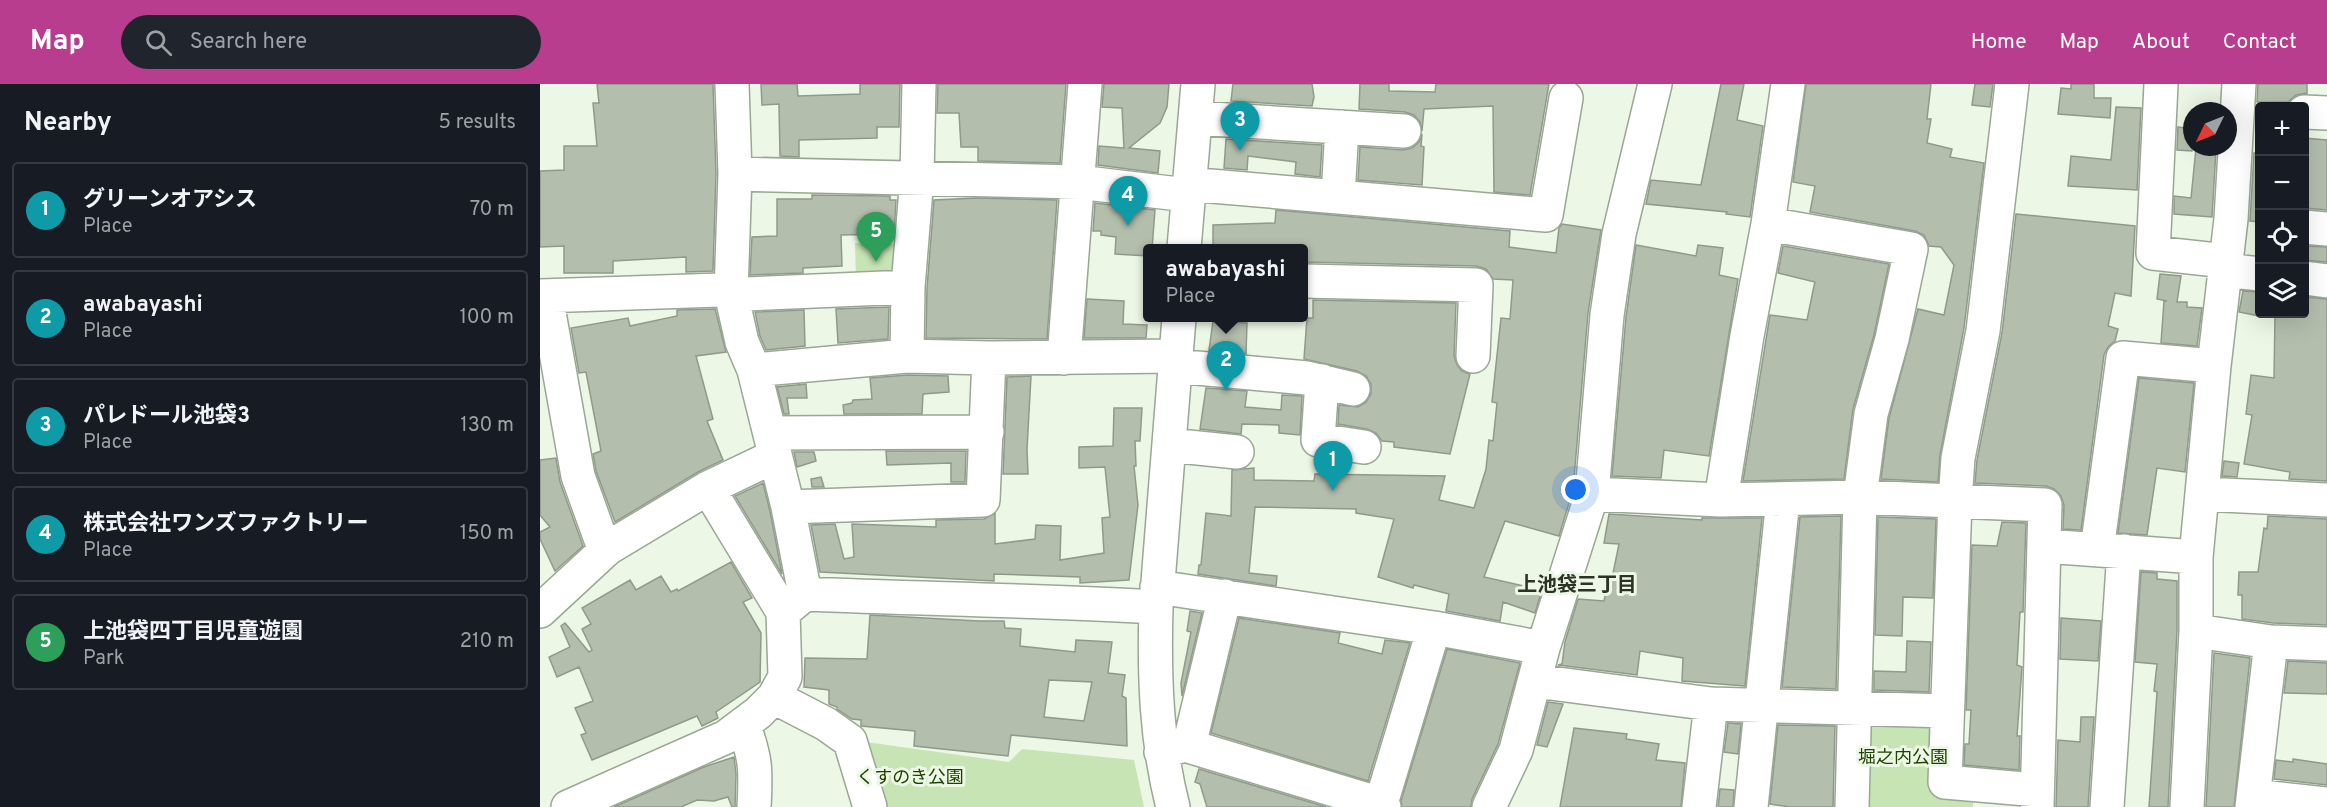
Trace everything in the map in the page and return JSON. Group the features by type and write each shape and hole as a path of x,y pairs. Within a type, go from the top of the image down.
{"street":[{"path":"568,807 726,737 758,713 774,697 785,677 794,603 789,507 754,370 742,342 731,293 735,174 732,84"},
{"path":"906,356 908,287 917,177 919,84"},
{"path":"1064,358 1085,84"},
{"path":"1184,244 1198,84"},
{"path":"1490,807 1516,750 1543,648 1592,494 1607,315 1619,234 1655,84"},
{"path":"1721,500 1747,336 1768,224 1788,84"},
{"path":"1592,494 1721,500 1860,497 1954,501 2046,505 2037,798 1945,782 1954,501 1958,458 1983,331 2012,84"},
{"path":"2161,84 2153,253 2255,273"},
{"path":"735,174 1078,182 1338,197 1546,215 1566,98"},
{"path":"2187,807 2196,631 2196,556 2226,266 2245,220 2245,102"},
{"path":"2309,112 2327,113"},
{"path":"1195,118 1404,131"},
{"path":"1338,197 1342,127"},
{"path":"1768,224 1911,249 1892,339 1871,414 1860,497 1852,807"},
{"path":"2309,227 2327,229"},
{"path":"2309,279 2327,281"},
{"path":"1308,281 1476,285 1473,356"},
{"path":"605,551 578,476 543,296 908,287"},
{"path":"1173,807 1175,749 1154,650 1179,322"},
{"path":"754,370 906,356 1175,361 1307,378 1338,385 1317,440 1364,447"},
{"path":"789,507 983,500 990,358"},
{"path":"2107,807 2111,551 2123,358 2214,366"},
{"path":"540,611 605,551 708,488 773,444 987,432"},
{"path":"1169,445 1237,452"},
{"path":"708,488 794,603"},
{"path":"2202,494 2327,500"},
{"path":"1751,807 1783,499"},
{"path":"2045,546 2196,556"},
{"path":"794,603 870,598 1019,600 1225,596 1434,628 1543,648"},
{"path":"1175,749 1225,596"},
{"path":"1175,749 1382,806 1434,628"},
{"path":"2196,631 2271,642 2327,644"},
{"path":"2271,642 2253,801 2326,804"},
{"path":"1535,681 1711,704 1947,711"},
{"path":"774,697 826,724 850,741 870,807"},
{"path":"1700,807 1711,704"},
{"path":"743,723 755,759 754,807"}],"green space":[{"path":"855,243 898,244 896,280 856,280"},
{"name":"堀之内公園","path":"1869,717 1939,720 1937,797 1973,799 1973,807 1867,807"},
{"name":"くすのき公園","path":"866,742 1009,762 1022,749 1134,760 1144,807 886,807"}],"building":[{"path":"597,84 713,84 716,174 713,271 686,272 686,257 613,261 613,273 564,273 564,246 540,247 540,171 564,170 564,146 597,146 593,103 599,103"},
{"path":"761,84 797,84 798,96 860,94 860,84 900,84 899,127 877,127 877,138 799,140 799,157 780,156 779,104 762,105"},
{"path":"938,84 1066,84 1060,163 978,161 978,147 961,147 959,113 937,113"},
{"path":"1104,84 1169,84 1167,107 1160,123 1129,148 1160,151 1158,173 1098,165 1099,146 1124,148 1122,108 1102,107"},
{"path":"1233,84 1312,84 1314,97 1312,106 1231,101"},
{"path":"1360,84 1389,84 1389,91 1435,92 1436,84 1549,84 1530,195 1494,192 1493,106 1424,109 1422,131 1420,122 1414,115 1405,112 1359,109"},
{"path":"1721,84 1744,84 1737,120 1763,126 1750,217 1726,214 1727,212 1646,204 1651,180 1701,185"},
{"path":"1806,84 1931,84 1927,119 1931,119 1927,143 1952,149 1950,157 1984,163 1964,328 1940,455 1938,482 1881,479 1889,418 1918,309 1944,315 1954,265 1941,247 1929,246 1924,235 1915,231 1810,212 1815,186 1793,182"},
{"path":"1975,84 1993,84 1990,107 1972,105"},
{"path":"2071,84 2094,84 2094,98 2111,98 2110,118 2058,114 2061,88 2071,89"},
{"path":"2258,84 2307,84 2307,93 2296,95 2288,102 2257,102"},
{"path":"2116,107 2141,108 2137,190 2068,186 2071,156 2111,160"},
{"path":"2178,127 2183,128 2183,150 2177,150"},
{"path":"1422,134 1421,146 1424,147 1422,185 1358,180 1360,147 1403,150 1412,148 1419,142"},
{"path":"2309,138 2327,140 2327,210 2309,208"},
{"path":"1226,139 1322,145 1320,177 1295,174 1296,162 1248,156 1247,170 1224,168"},
{"path":"2254,153 2255,222 2250,221"},
{"path":"2195,156 2216,156 2212,217 2174,214 2174,196 2191,198"},
{"path":"812,195 890,196 890,200 896,200 894,234 841,235 842,266 803,268 803,273 750,275 752,237 777,236 777,199 812,199"},
{"path":"977,198 1057,200 1047,339 926,338 927,288 934,200"},
{"path":"1095,203 1155,210 1152,244 1143,244 1143,256 1115,254 1116,237 1101,235 1101,231 1093,231"},
{"path":"1276,210 1510,231 1509,247 1556,253 1559,228 1562,224 1601,230 1588,313 1573,490 1559,536 1505,521 1484,577 1542,590 1535,613 1503,602 1500,621 1446,611 1449,594 1414,585 1413,588 1378,577 1394,519 1356,513 1356,509 1255,507 1249,573 1277,576 1276,586 1198,574 1199,565 1201,565 1206,513 1231,516 1232,470 1254,468 1254,480 1314,481 1315,474 1445,476 1439,500 1474,508 1486,469 1489,440 1493,441 1497,403 1492,402 1501,318 1510,319 1513,280 1493,279 1486,269 1476,266 1308,262 1308,244 1213,244 1213,225 1275,223"},
{"path":"2016,214 2135,226 2131,296 2115,293 2108,326 2118,329 2115,341 2104,355 2081,530 2063,529 2064,505 2061,496 2054,489 2046,486 1975,483 1977,460 2002,333"},
{"path":"1636,245 1696,256 1698,245 1723,248 1719,275 1738,279 1709,456 1664,450 1661,478 1612,476 1626,317"},
{"path":"1783,246 1889,264 1874,335 1853,409 1844,479 1743,481 1770,315 1807,320 1815,282 1778,273"},
{"path":"2309,246 2327,247 2327,262 2309,260"},
{"path":"2160,274 2181,276 2177,302 2187,302 2187,307 2202,308 2197,346 2161,343 2164,301 2167,301 2157,299"},
{"path":"2243,291 2255,292 2255,315 2239,312"},
{"path":"2309,297 2327,299 2327,481 2289,479 2290,472 2244,464 2252,415 2246,414 2251,375 2274,378 2275,318 2309,318"},
{"path":"1087,299 1124,301 1123,324 1147,325 1146,338 1084,338"},
{"path":"1313,300 1456,303 1454,356 1462,371 1470,374 1450,454 1394,447 1394,442 1382,441 1376,433 1367,429 1338,424 1339,405 1358,407 1366,402 1371,394 1371,384 1366,376 1357,371 1304,359 1307,322 1308,318 1313,318"},
{"path":"889,307 888,339 838,343 836,309"},
{"path":"715,309 726,352 696,356 713,419 707,421 723,460 698,472 615,522 596,471 593,454 601,451 586,372 579,373 571,328 628,318 630,326 677,316 677,310"},
{"path":"804,310 805,346 766,350 760,336 755,312"},
{"path":"1213,322 1247,323 1246,354 1209,350"},
{"path":"908,375 948,376 949,392 923,394 922,414 844,414 843,405 852,403 853,400 872,399 870,378"},
{"path":"1031,376 1028,474 1003,474 1007,377"},
{"path":"2139,378 2194,383 2185,472 2157,468 2147,535 2118,533"},
{"path":"806,384 807,398 787,398 789,414 784,414 777,387"},
{"path":"1206,388 1247,391 1245,407 1281,410 1282,395 1302,396 1300,435 1279,433 1279,425 1242,424 1241,434 1200,429"},
{"path":"1114,408 1142,408 1140,441 1135,441 1136,466 1134,466 1138,505 1129,580 1080,583 1080,577 994,574 994,581 820,572 811,525 835,524 844,559 854,557 852,524 936,527 936,520 984,519 995,513 995,544 1035,539 1036,525 1061,526 1060,560 1104,553 1102,518 1110,517 1105,467 1079,468 1079,447 1113,446"},
{"path":"886,451 966,451 965,482 951,482 951,463 887,465"},
{"path":"794,452 814,452 816,461 797,467"},
{"path":"556,458 560,482 583,546 555,571 540,539 540,532 550,527 540,515 540,460"},
{"path":"2224,461 2239,463 2237,477 2222,476"},
{"path":"821,477 824,487 812,487 811,479"},
{"path":"763,483 770,511 782,574 735,496"},
{"path":"1609,514 1702,520 1702,518 1762,518 1745,686 1682,681 1683,658 1640,651 1637,675 1558,665 1562,664 1565,642 1578,599 1604,601 1608,583 1611,583 1619,544 1604,543"},
{"path":"1841,516 1836,689 1782,687 1800,517"},
{"path":"2268,516 2327,519 2327,625 2273,623 2242,619 2242,595 2238,595 2239,572 2258,572 2264,528 2267,529"},
{"path":"1878,517 1936,519 1933,598 1903,597 1902,636 1875,635"},
{"path":"2002,522 2026,523 2023,612 2020,612 2017,665 2022,667 2017,736 2020,736 2019,770 1964,765 1965,744 1969,744 1971,710 1966,710 1972,545 1997,546"},
{"path":"731,562 752,598 743,602 761,633 760,682 716,712 718,718 702,726 697,716 592,760 581,735 586,733 575,708 593,701 579,667 557,677 549,657 570,647 561,626 565,623 589,652 592,650 582,629 591,624 582,608 630,580 636,590 661,576 671,592 677,589 678,591"},
{"path":"2141,572 2157,573 2157,579 2177,581 2177,631 2168,807 2149,807 2157,664 2135,662"},
{"path":"1190,611 1202,613 1182,696 1181,683 1191,632 1187,631"},
{"path":"870,615 1004,621 1005,628 1021,629 1020,646 1075,652 1076,640 1112,642 1108,673 1125,675 1122,696 1126,698 1127,746 1011,735 1008,756 914,746 915,731 861,726 861,720 852,719 837,707 829,704 829,690 804,687 805,658 867,659","holes":["1049,680 1092,682 1084,721 1044,717"]},
{"path":"1239,618 1340,633 1338,643 1382,654 1385,640 1410,643 1368,781 1211,733"},
{"path":"2061,618 2101,621 2098,661 2060,659"},
{"path":"1907,641 1931,642 1929,692 1874,690 1874,671 1906,672"},
{"path":"1447,649 1520,663 1498,744 1472,799 1471,807 1402,807 1401,801"},
{"path":"2214,653 2250,658 2234,807 2206,807"},
{"path":"2288,661 2327,663 2327,694 2284,693"},
{"path":"1548,702 1563,704 1547,747 1537,745"},
{"path":"2081,717 2094,717 2088,807 2056,807 2058,740 2080,742"},
{"path":"1728,723 1741,724 1738,754 1724,752"},
{"path":"1778,725 1835,726 1833,807 1791,807 1770,804"},
{"path":"1574,728 1627,734 1626,739 1659,744 1656,760 1685,763 1681,807 1560,807"},
{"path":"734,757 735,807 732,807 728,797 714,801 697,800 681,807 614,807 704,767"},
{"path":"2293,759 2327,764 2327,785 2274,779 2276,760 2293,762"},
{"path":"1199,769 1326,807 1207,807 1200,784 1195,782"},
{"path":"1720,789 1734,790 1733,807 1718,807"}],"place":[{"name":"パレドール池袋3","path":"1240,151"},
{"name":"株式会社ワンズファクトリー","path":"1128,226"},
{"name":"上池袋四丁目児童遊園","path":"876,262"},
{"name":"awabayashi","path":"1226,391"},
{"name":"グリーンオアシス","path":"1333,491"}],"district":[{"name":"上池袋三丁目","path":"1577,586"}]}
